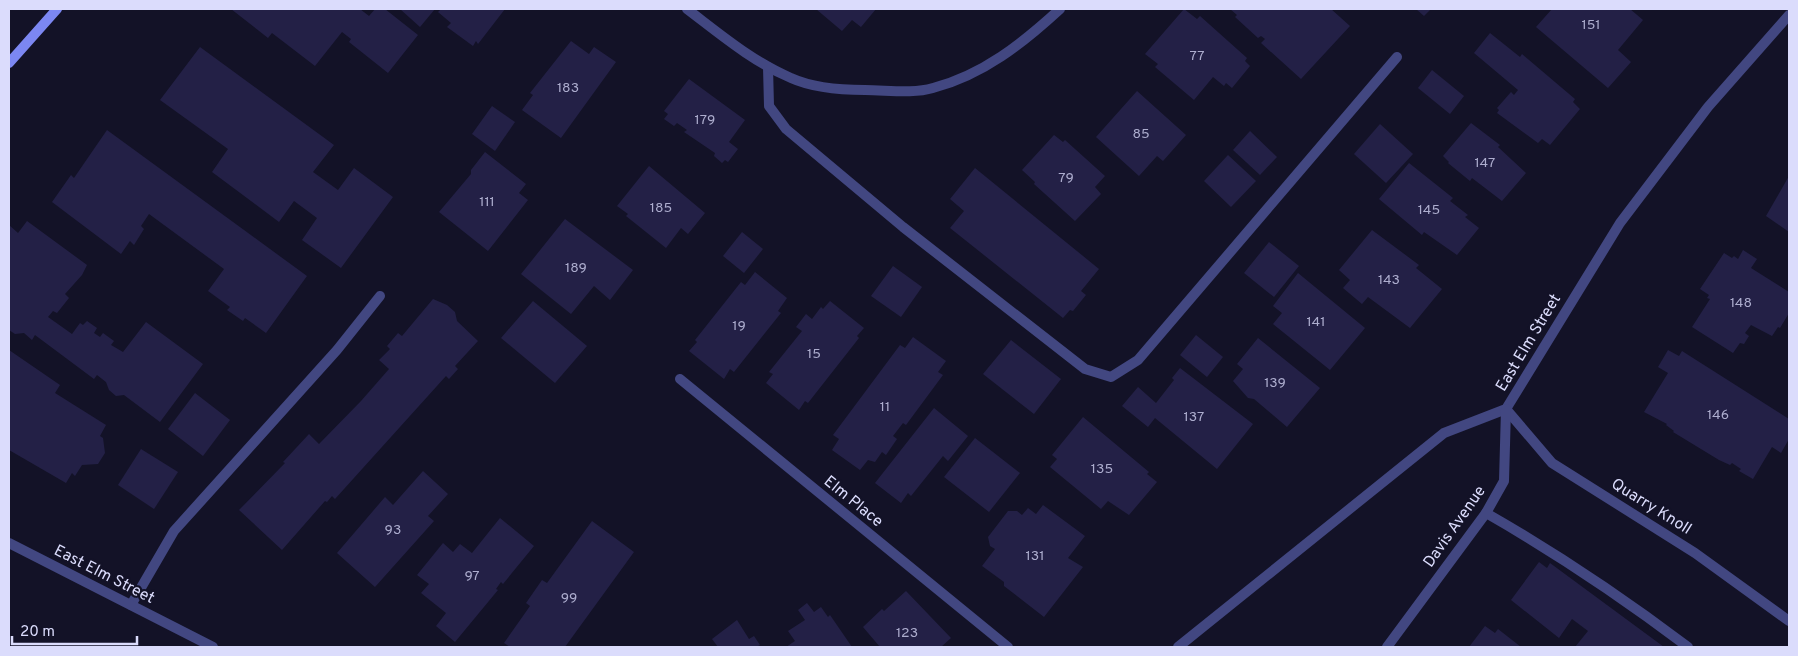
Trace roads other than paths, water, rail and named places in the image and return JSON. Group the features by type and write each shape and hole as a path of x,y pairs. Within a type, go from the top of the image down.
{"main road":[{"path":"9,63 57,9"}],"street":[{"path":"691,10 768,67 793,79 841,90 932,89 976,72 1025,41 1060,9"},
{"name":"East Elm Street","path":"1178,647 1444,433 1506,409 1620,223 1708,107 1789,15"},
{"path":"768,67 769,106 786,129 903,227 1085,369 1110,377 1138,360 1398,57"},
{"path":"131,605 174,531 337,350 380,296"},
{"name":"Elm Place","path":"680,380 1008,647"},
{"name":"Davis Avenue","path":"1387,647 1486,513 1504,481 1506,409"},
{"name":"Quarry Knoll","path":"1506,409 1552,463 1695,553 1789,621"},
{"path":"1486,513 1532,539 1642,612 1688,647"},
{"name":"East Elm Street","path":"9,543 213,647"}]}
